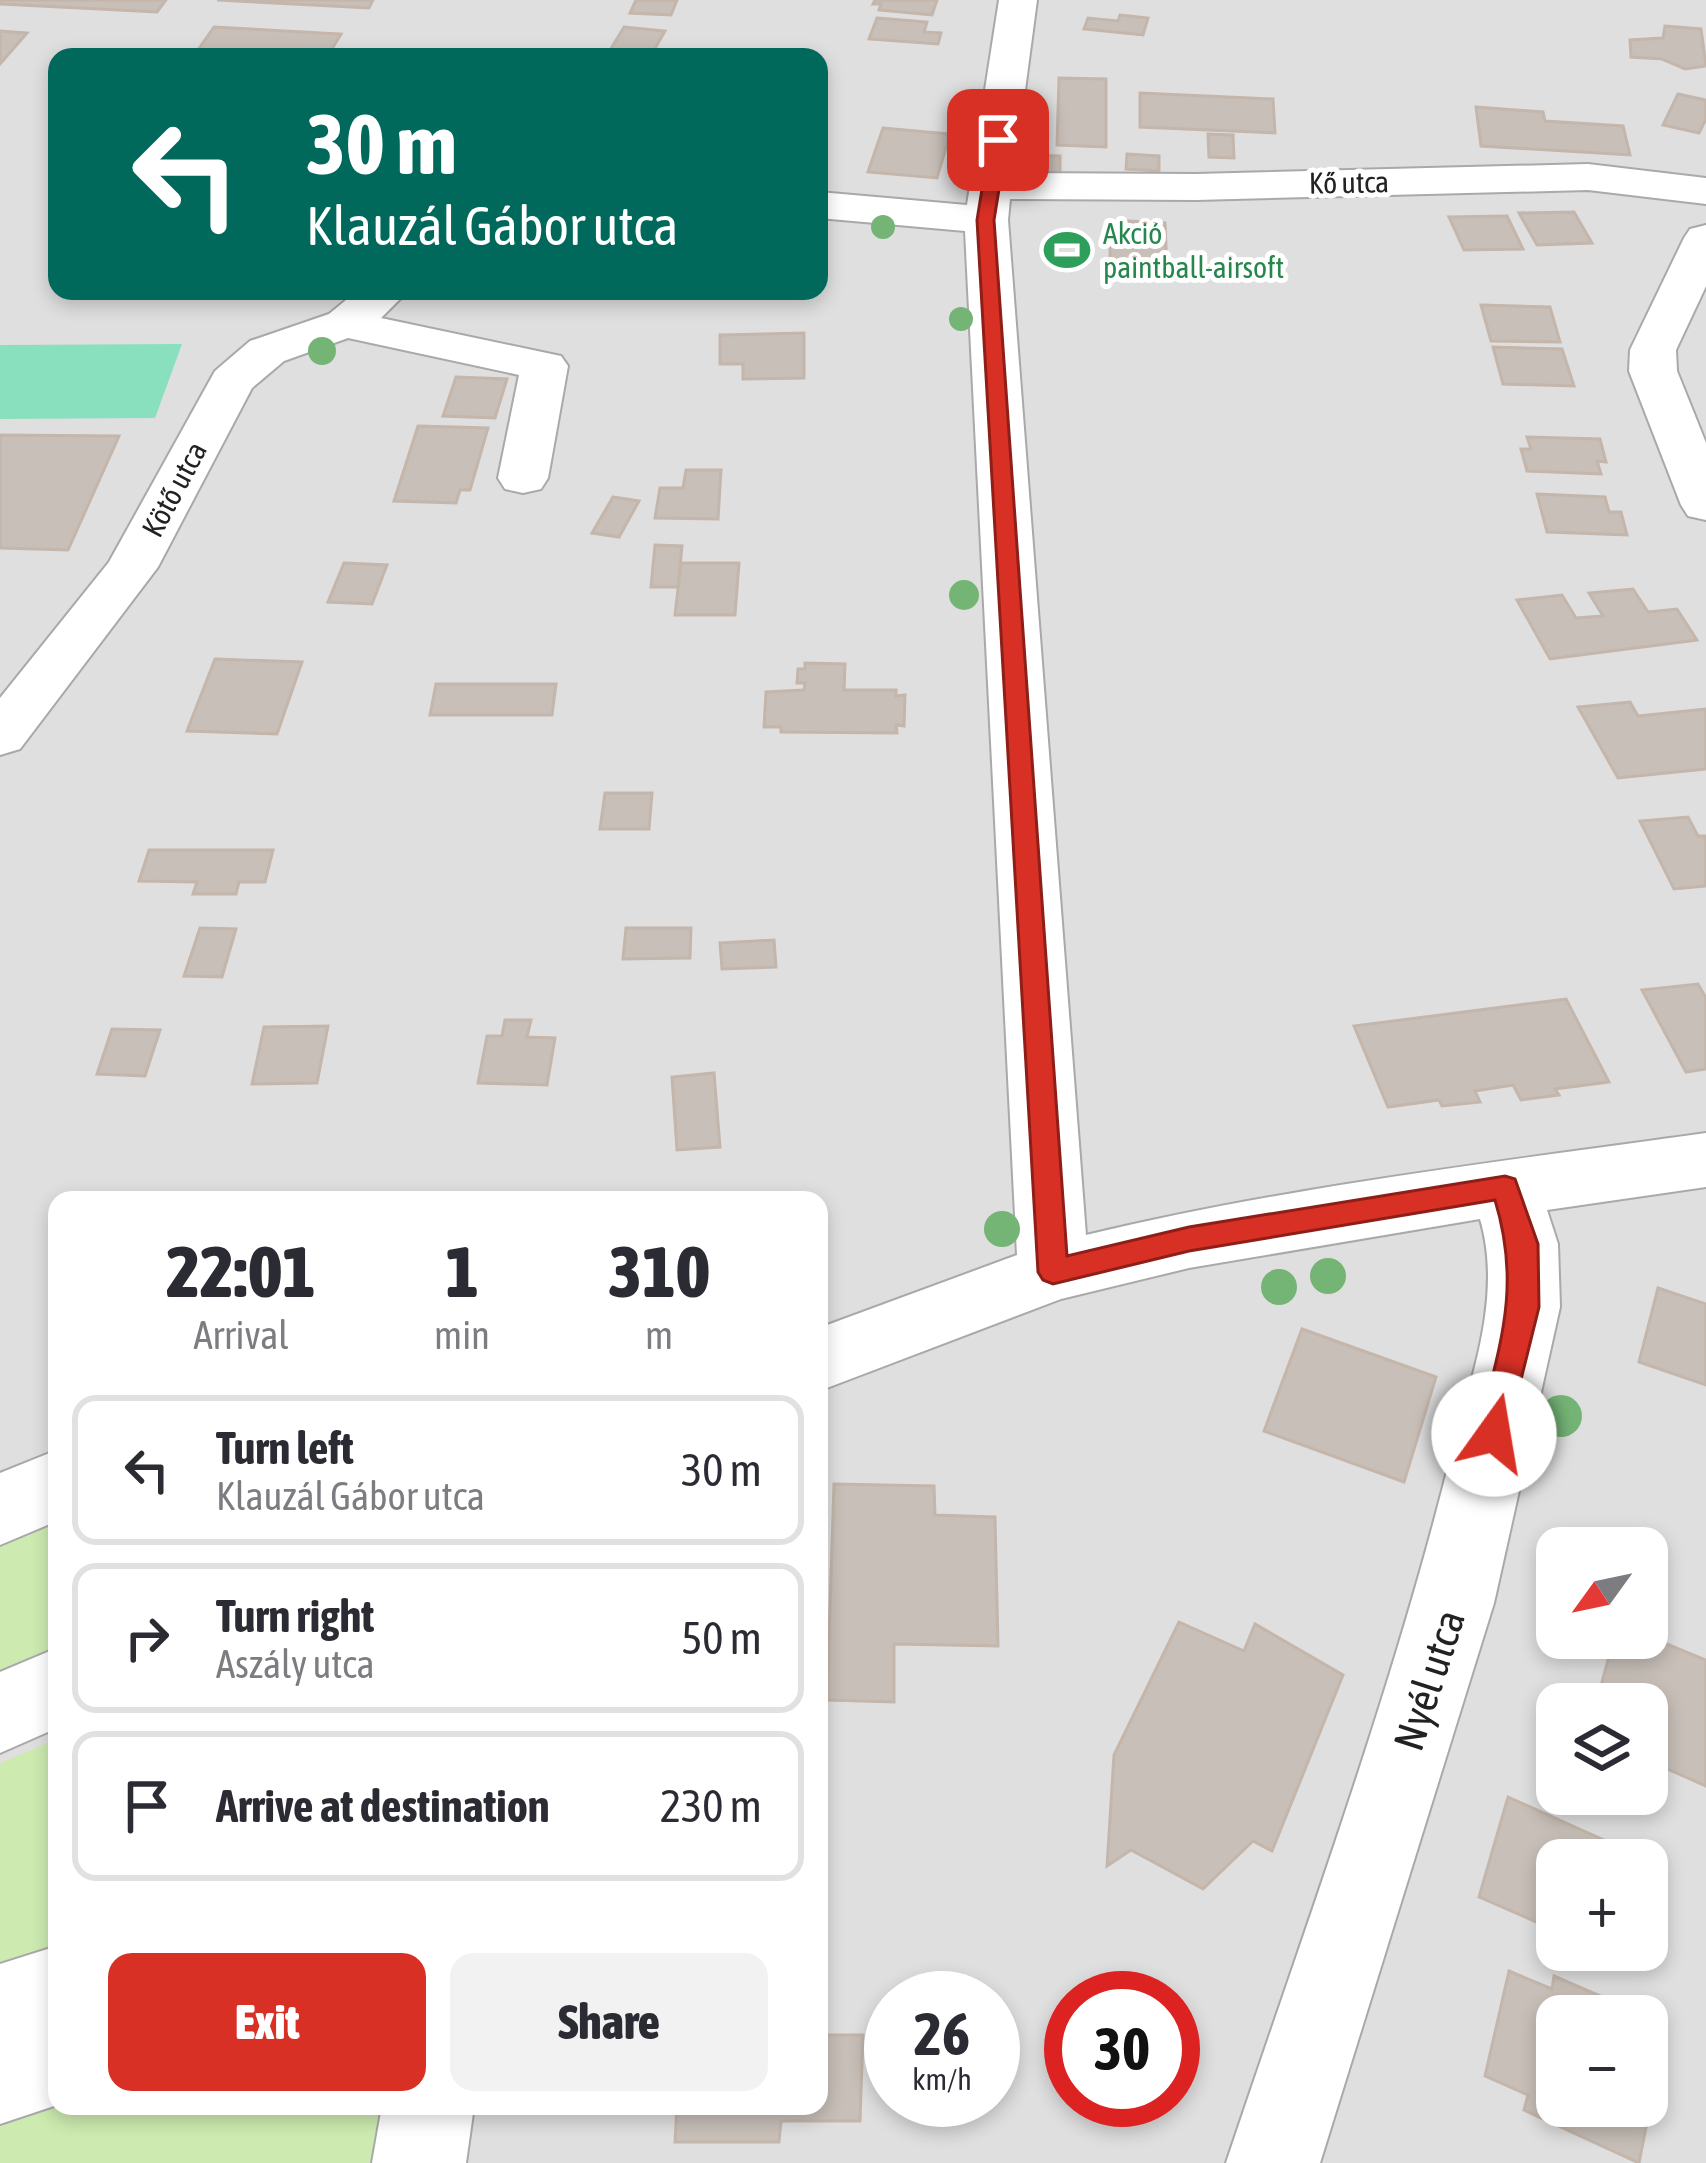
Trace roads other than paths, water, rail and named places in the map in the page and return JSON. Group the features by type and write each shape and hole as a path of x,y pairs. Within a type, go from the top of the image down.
{"street":[{"path":"1018,0 989,203 1053,1272"},
{"name":"Kő utca","path":"828,205 989,203 1196,187 1588,177 1706,191"},
{"path":"1706,238 1652,350 1653,371 1706,505"},
{"name":"Kötő utca","path":"0,736 132,567 232,381 267,351 345,324 374,300"},
{"path":"345,324 544,366 523,478"},
{"path":"828,1357 1053,1272 1189,1239 1505,1187 1706,1160"},
{"name":"Nyél utca","path":"1273,2163 1454,1603 1524,1307 1523,1244 1505,1187"},
{"path":"0,1510 48,1488"},
{"path":"0,1712 48,1691"},
{"path":"0,2009 48,1994"},
{"path":"0,2078 48,2062"},
{"path":"418,2163 426,2115"}],"place":[{"name":"Akció paintball-airsoft","path":"1067,250"}]}
